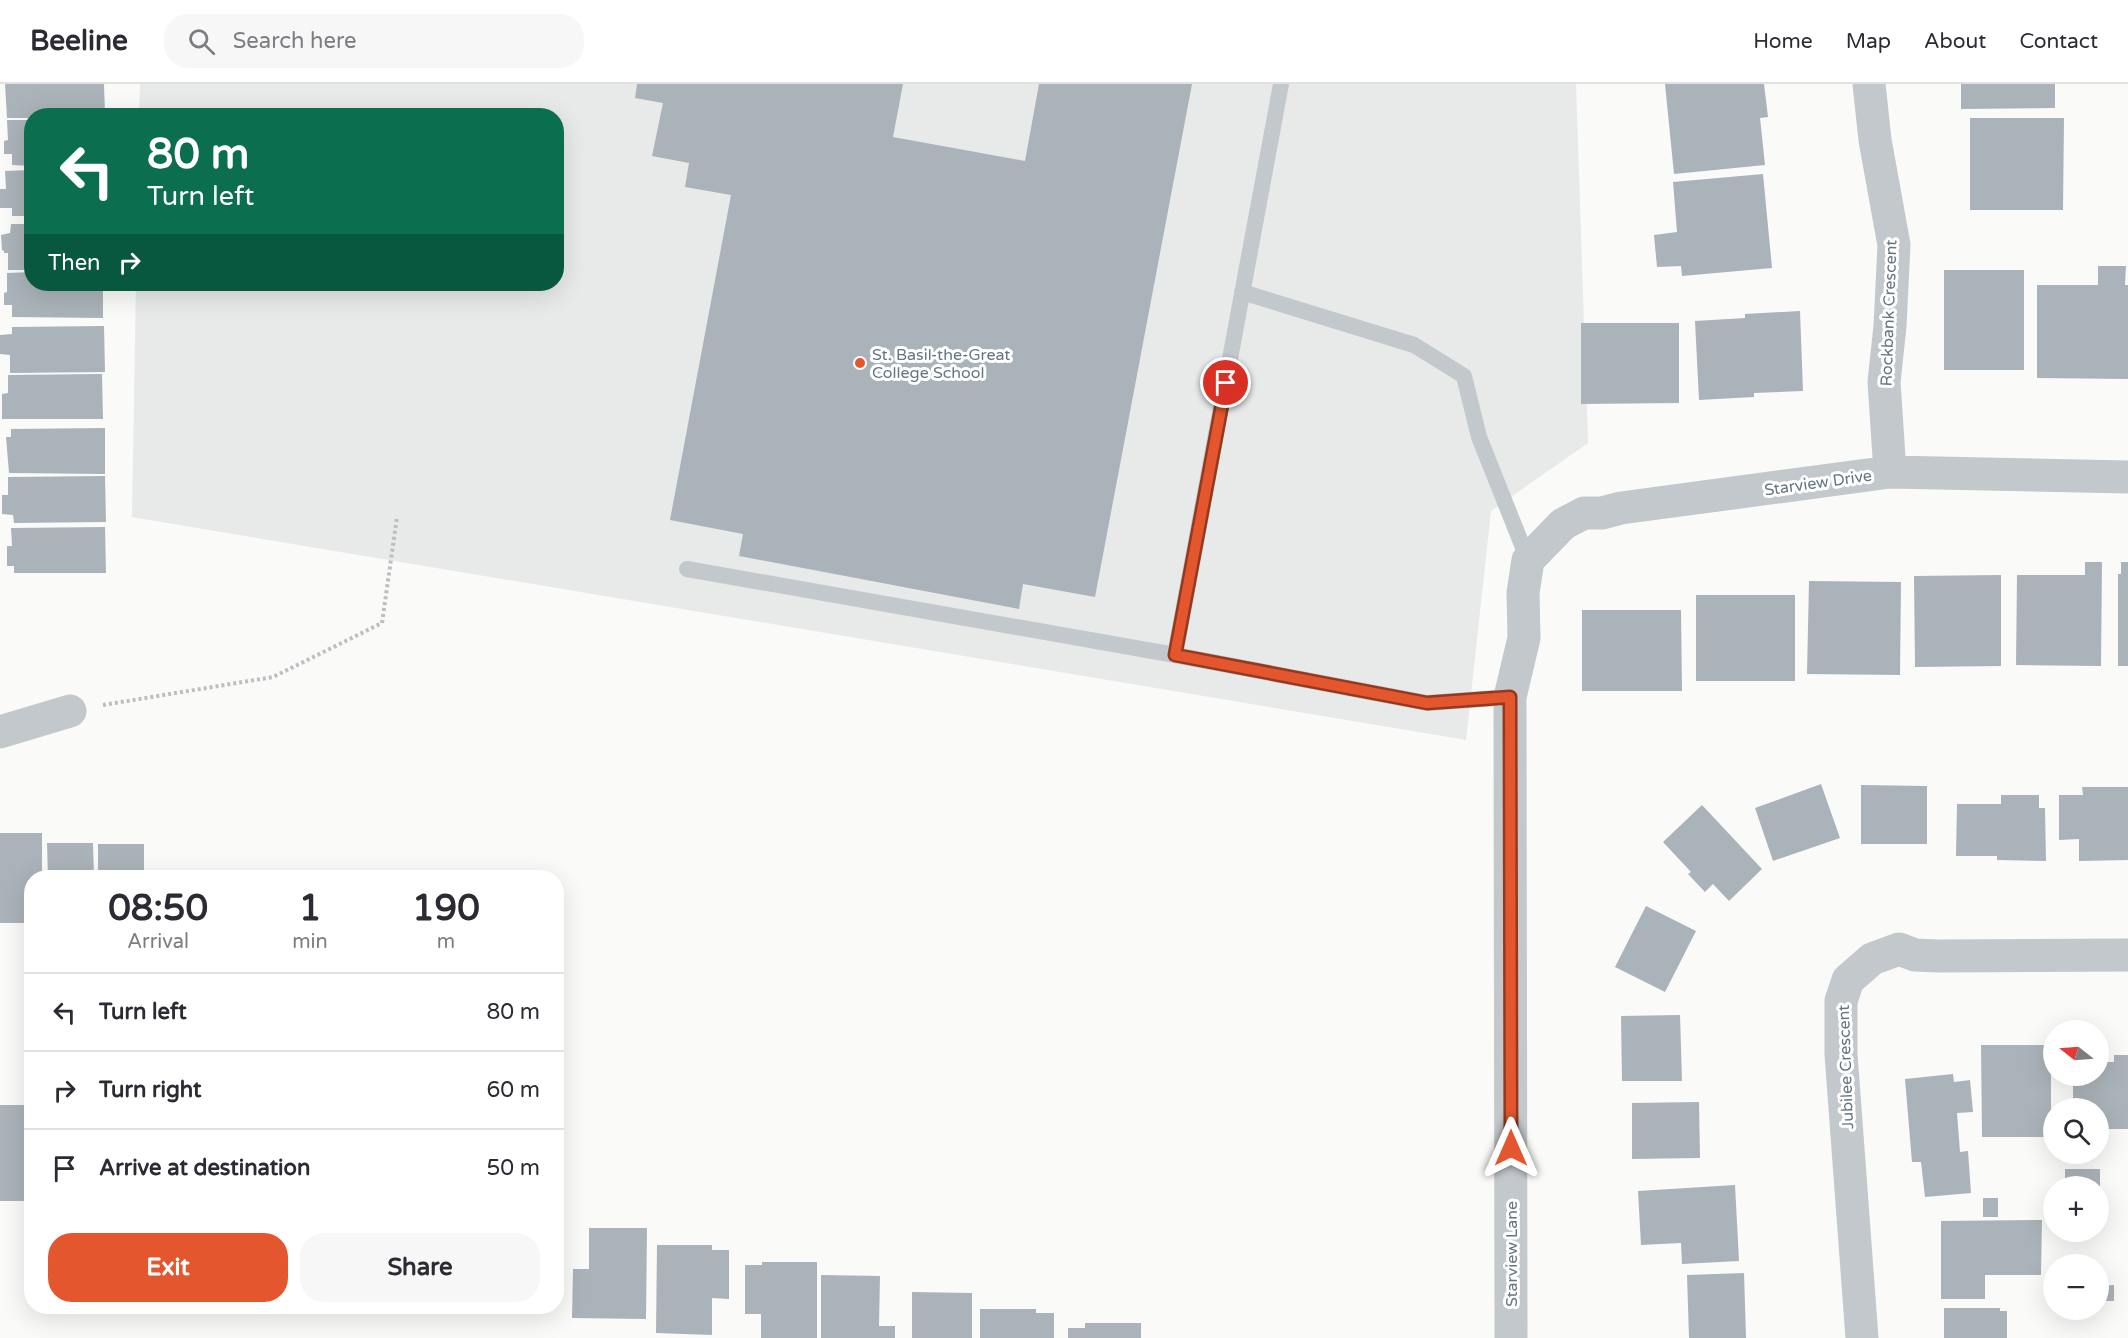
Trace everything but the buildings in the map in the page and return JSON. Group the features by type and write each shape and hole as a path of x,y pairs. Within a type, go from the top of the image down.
{"street":[{"name":"Rockbank Crescent","path":"1869,84 1878,159 1894,245 1890,326 1884,382 1890,472"},
{"name":"Starview Drive","path":"1528,560 1563,524 1584,513 1602,513 1621,508 1890,472 2128,477"},
{"name":"Starview Lane","path":"1511,1338 1510,697 1524,638 1523,593 1528,560"},
{"path":"0,732 70,711"},
{"name":"Jubilee Crescent","path":"1862,1338 1841,1054 1841,1001 1848,980 1872,958 1899,949 1915,955 1938,956 2128,955"}],"lane":[{"path":"1175,655 1281,84"},
{"path":"1242,292 1414,345 1464,376 1479,436 1528,560"},
{"path":"687,569 1175,655 1427,703 1510,697"}],"path":[{"path":"70,711 273,677 382,622 397,517"}],"shaded area":[{"name":"St. Basil-the-Great College School","path":"140,84 1576,84 1588,443 1491,511 1466,740 132,517 136,291 564,291 564,108 139,108"}],"place":[{"name":"St. Basil-the-Great College School","path":"860,363"}],"route":[{"path":"1226,383 1175,655 1427,703 1510,697 1511,1148"}]}
